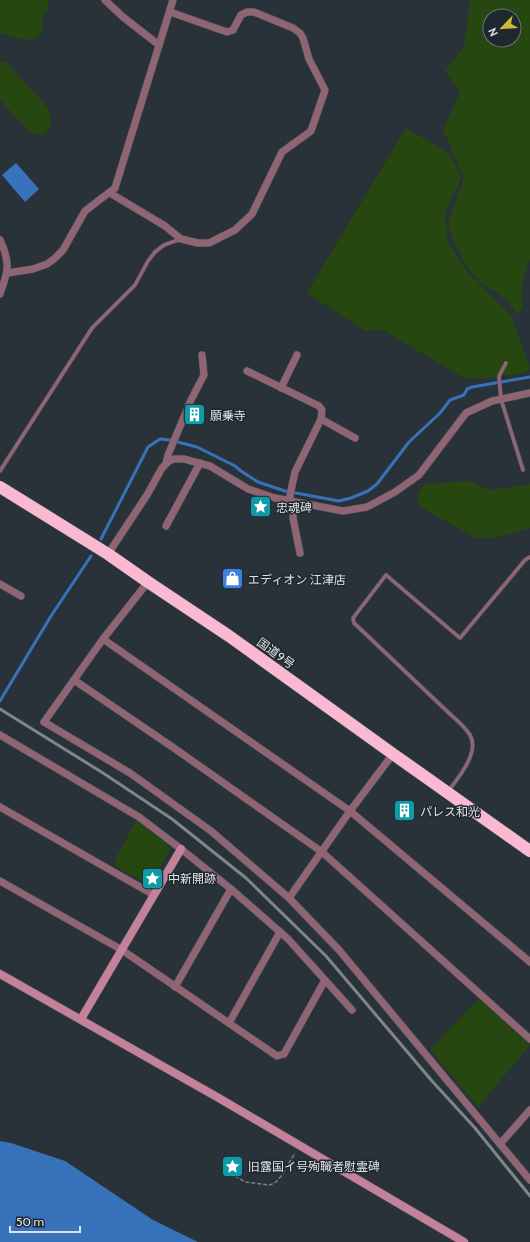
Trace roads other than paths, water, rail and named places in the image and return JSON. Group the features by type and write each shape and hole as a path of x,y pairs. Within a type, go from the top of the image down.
{"highway":[{"name":"国道9号","path":"0,487 108,554 229,636 530,851"}],"street":[{"path":"105,0 122,17 159,45"},
{"path":"8,273 33,269 47,264 54,259 63,250 84,210 110,193 117,184 173,0"},
{"path":"110,193 165,226 181,239 198,243 209,243 235,230 246,222 252,214 282,152 312,131 325,90 309,60 303,38 300,33 293,28 254,12 246,12 241,15 233,30 227,32 170,12"},
{"path":"0,240 7,260 8,273 0,294"},
{"path":"108,554 166,463 190,400 204,375 202,355"},
{"path":"281,388 297,355"},
{"path":"246,371 319,406 322,410 321,419 295,472 290,495 294,508 293,518 300,552"},
{"path":"166,463 176,459 184,459 200,463 216,470 248,489 275,498 290,495 343,512 367,506 395,492 419,476 466,413 479,406 501,399 530,393"},
{"path":"321,419 356,438"},
{"path":"166,526 200,463"},
{"path":"148,582 103,639 44,722 130,773 204,827 289,898 340,950 530,1180"},
{"path":"0,584 21,596"},
{"path":"103,639 350,811 530,962"},
{"path":"74,680 322,852 530,1039"},
{"path":"0,734 139,817 181,849 231,889 280,932 352,1010"},
{"path":"289,898 350,811 393,754"},
{"path":"0,807 154,895"},
{"path":"81,1020 181,849"},
{"path":"0,882 122,950 277,1056 284,1054 325,980"},
{"path":"175,987 231,889"},
{"path":"229,1023 280,932"},
{"path":"0,974 217,1097 464,1242"},
{"path":"500,1144 530,1110"}],"lane":[{"path":"0,471 92,328 135,285 148,261 155,252 164,245 181,239"},
{"path":"506,363 499,376 501,399 523,470"},
{"path":"448,793 471,755 473,748 471,736 451,715 354,623 353,618 386,575 460,638 525,560 530,557"}],"water":[{"path":"16,163 39,189 25,202 2,175"},
{"path":"0,1141 11,1143 65,1161 153,1220 198,1242 0,1242"}],"waterway":[{"path":"101,539 148,447 160,439 197,447 235,466 258,482 285,491 339,501 368,491 377,484 409,442 440,413 450,400 464,395 467,389 472,387 530,377"},
{"path":"0,701 51,616 91,556"}],"railway":[{"path":"0,709 103,773 172,819 246,878 326,956 432,1081 475,1128 530,1196"}],"place":[{"name":"願乗寺","path":"194,415"},
{"name":"忠魂碑","path":"260,507"},
{"name":"エディオン 江津店","path":"232,579"},
{"name":"パレス和光","path":"405,811"},
{"name":"中新開跡","path":"153,878"},
{"name":"旧露国イ号殉職者慰霊碑","path":"233,1166"}]}
